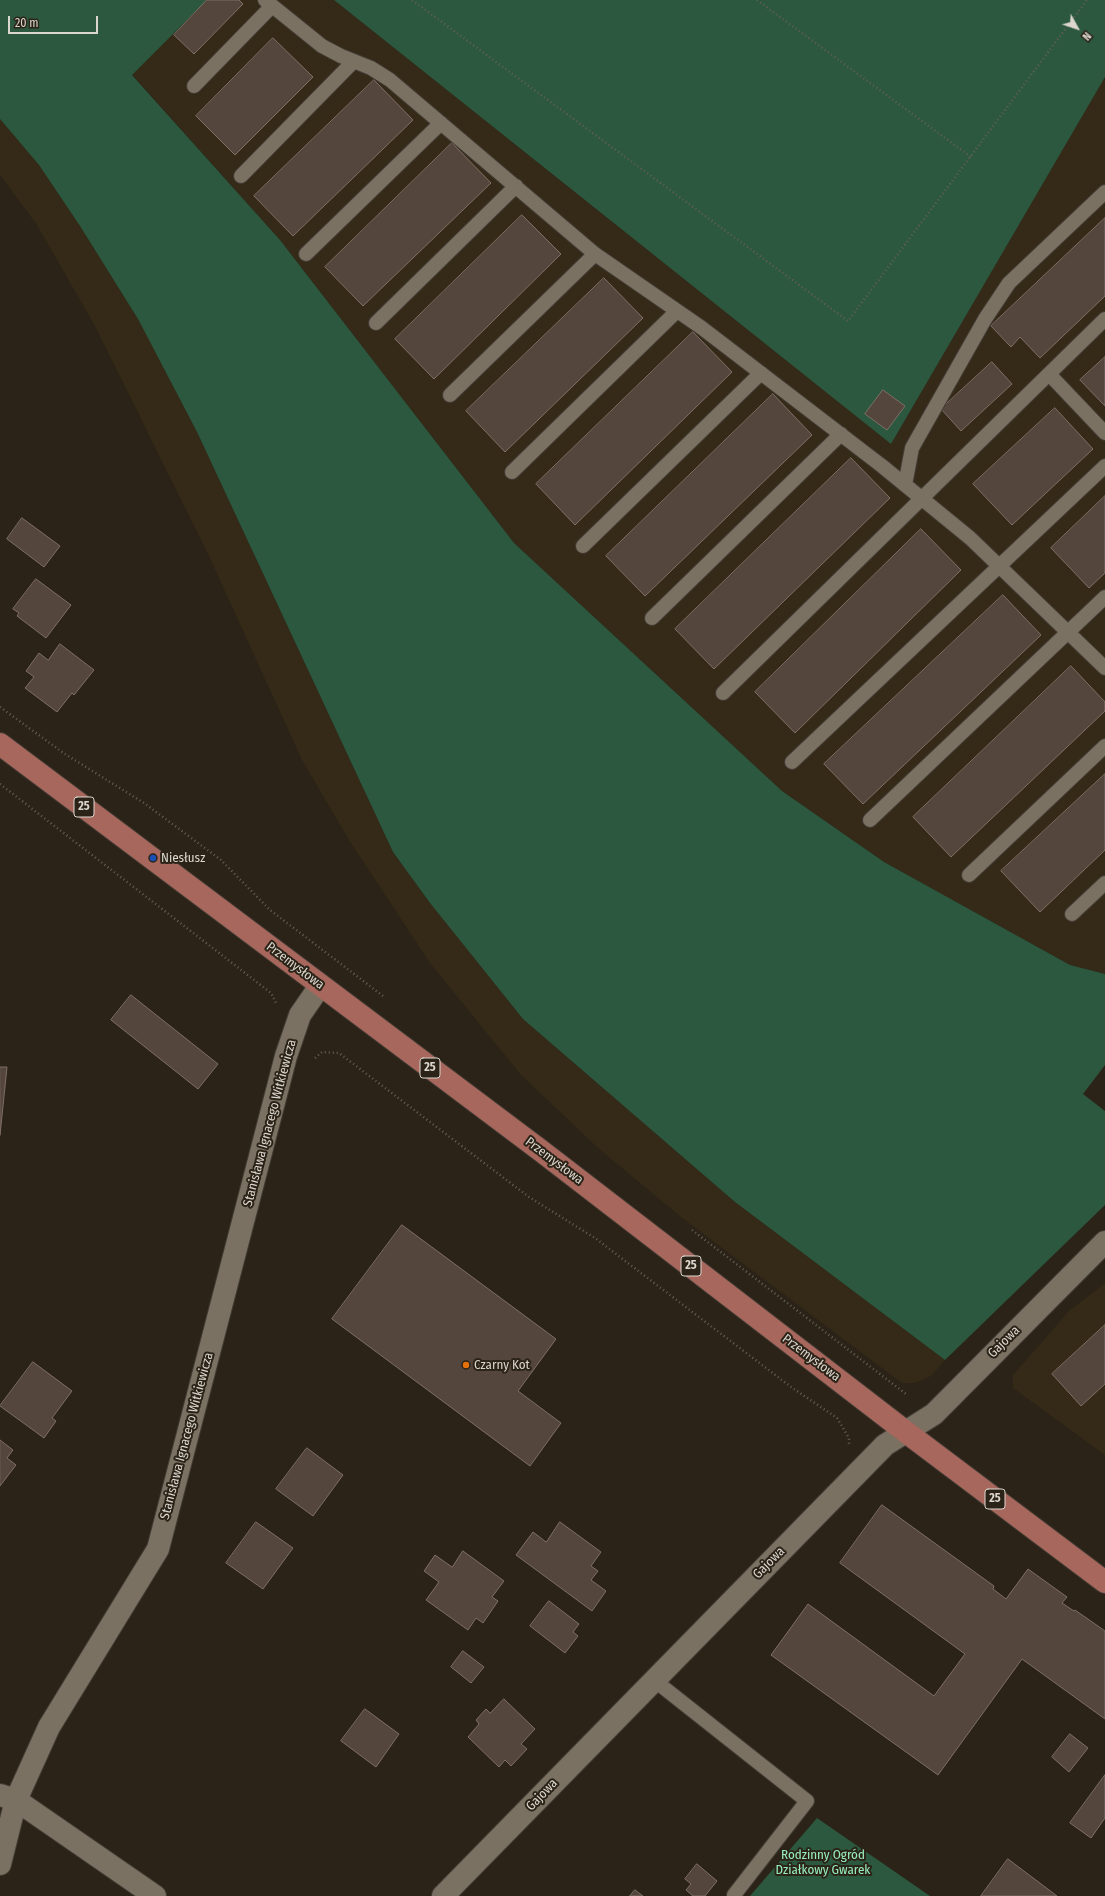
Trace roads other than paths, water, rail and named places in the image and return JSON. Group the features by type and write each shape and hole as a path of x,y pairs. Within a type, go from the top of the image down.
{"main road":[{"name":"Przemysłowa","path":"0,744 320,986 546,1154 906,1432 1105,1582"}],"street":[{"name":"Stanisława Ignacego Witkiewicza","path":"0,1864 8,1798 49,1727 158,1549 286,1056 300,1015 320,986"},
{"name":"Gajowa","path":"443,1896 884,1446 940,1409 989,1357 1105,1242"},
{"path":"8,1798 155,1896"}],"lane":[{"path":"194,86 269,3 322,46 371,68 390,80 595,254 762,373 841,434 970,538 1105,668"},
{"path":"241,176 354,61"},
{"path":"306,254 441,123"},
{"path":"376,323 516,186"},
{"path":"905,485 912,448 985,318 1009,283 1105,192"},
{"path":"450,395 595,254"},
{"path":"512,472 677,311"},
{"path":"724,693 1105,319"},
{"path":"583,546 762,373"},
{"path":"1049,374 1105,433"},
{"path":"652,618 841,434"},
{"path":"792,762 1105,466"},
{"path":"870,820 1105,597"},
{"path":"969,876 1105,746"},
{"path":"1072,914 1105,883"},
{"path":"654,1680 807,1801 734,1895"}],"place":[{"name":"Niesłusz","path":"153,858"},
{"name":"Czarny Kot","path":"466,1365"}],"park label":[{"name":"Rodzinny Ogród Działkowy Gwarek","path":"823,1862"}]}
